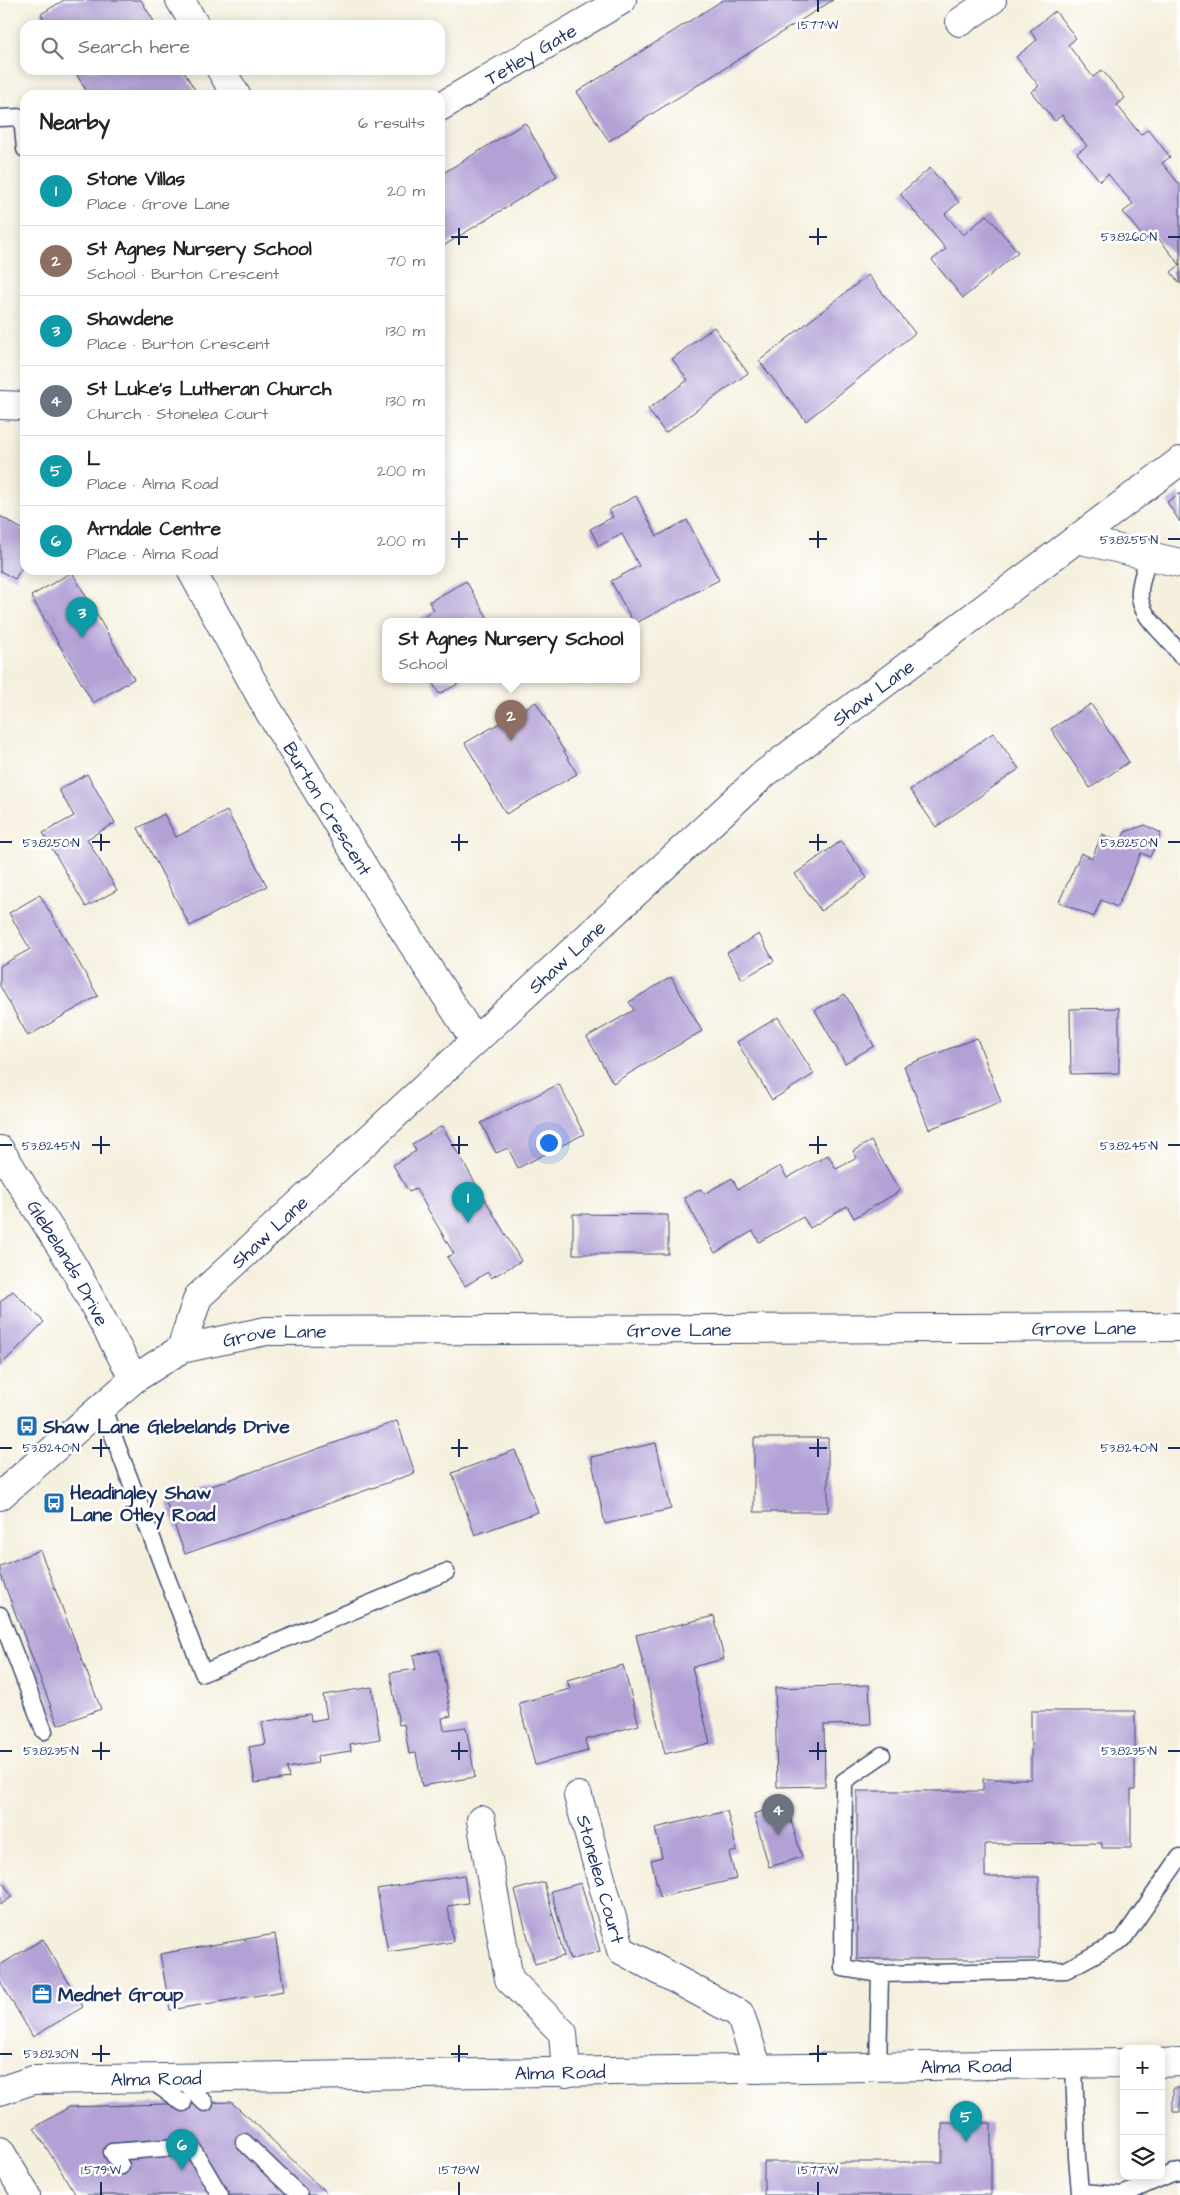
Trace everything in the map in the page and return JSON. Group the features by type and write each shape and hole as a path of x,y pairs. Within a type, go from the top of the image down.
{"main road":[{"path":"180,0 192,20"},
{"name":"Tetley Gate","path":"445,104 622,0"},
{"path":"960,22 992,0"},
{"path":"224,75 233,90"},
{"path":"0,405 20,406"},
{"name":"Shaw Lane","path":"181,1349 198,1297 764,774 1180,461"},
{"path":"1077,539 1180,563"},
{"name":"Burton Crescent","path":"194,575 267,708 374,884 474,1041"},
{"name":"Glebelands Drive","path":"0,1150 73,1266 134,1379"},
{"name":"Grove Lane","path":"181,1349 266,1330 1180,1327"},
{"path":"0,1496 134,1379 181,1349"},
{"name":"Stonelea Court","path":"578,1796 622,1950 740,2014 758,2070"},
{"path":"481,1820 509,1979 563,2032 566,2072"},
{"path":"1165,2062 1180,2062"},
{"name":"Alma Road","path":"0,2091 33,2080 148,2079 182,2091 566,2072 1120,2063"},
{"path":"0,2151 26,2195"}],"lane":[{"path":"0,118 20,117"},
{"path":"1148,556 1140,592 1142,608 1152,622 1173,643 1180,655"},
{"path":"102,1406 203,1673 446,1572"},
{"path":"0,1615 44,1732"},
{"path":"882,1754 844,1780 843,1968 880,1974 1066,1970 1123,1939 1180,1857"},
{"path":"878,2068 880,1974"},
{"path":"1074,2064 1080,2193 1122,2195 1172,2173 1180,2172"},
{"path":"182,2091 205,2103"},
{"path":"244,2142 299,2195"},
{"path":"121,2166 112,2152 191,2146 220,2195"}],"building":[{"path":"64,0 141,0 153,20 44,20 41,14"},
{"path":"723,0 833,0 609,141 577,92"},
{"path":"1055,11 1076,38 1068,45 1093,77 1102,70 1125,98 1117,105 1141,135 1148,129 1170,157 1162,163 1180,185 1180,265 1155,234 1146,241 1123,212 1133,204 1108,174 1100,181 1077,153 1087,146 1062,115 1055,121 1031,92 1039,86 1016,57 1037,40 1030,31"},
{"path":"77,75 186,75 195,90 86,90"},
{"path":"525,123 557,176 445,245 445,172"},
{"path":"930,168 959,202 945,214 963,235 987,215 1018,252 963,298 932,260 946,249 900,194"},
{"path":"1180,265 1180,284 1171,272"},
{"path":"868,275 915,333 806,421 759,361"},
{"path":"714,327 748,373 665,433 648,409 688,380 672,359"},
{"path":"1180,493 1180,522 1167,502"},
{"path":"636,496 657,536 687,520 719,580 640,621 640,618 631,618 611,581 639,566 622,534 599,546 590,529 613,517 609,510"},
{"path":"0,516 20,528 20,570 15,579 0,571"},
{"path":"67,575 74,575 134,679 93,703 31,596"},
{"path":"466,581 488,618 420,618 434,610 429,602"},
{"path":"433,683 459,683 439,694"},
{"path":"536,702 577,774 506,814 465,743"},
{"path":"1091,704 1129,762 1090,788 1051,729"},
{"path":"993,733 1019,769 936,827 910,790"},
{"path":"87,774 115,823 87,839 117,890 86,907 43,833 74,816 59,790"},
{"path":"227,811 267,886 190,926 138,828 164,814 176,837"},
{"path":"1145,825 1161,833 1150,857 1141,853 1117,907 1101,900 1094,917 1059,902 1081,853 1092,858 1102,834 1120,842 1125,832"},
{"path":"841,841 867,878 821,911 795,874"},
{"path":"40,895 98,996 28,1036 0,986 0,966 30,949 9,913"},
{"path":"759,934 774,961 742,979 727,953"},
{"path":"671,977 702,1031 613,1083 587,1037 634,1010 629,1002"},
{"path":"845,994 874,1046 845,1063 815,1010"},
{"path":"1119,1008 1119,1073 1071,1074 1070,1009"},
{"path":"778,1017 814,1074 772,1100 737,1042"},
{"path":"977,1038 1001,1102 929,1129 904,1066"},
{"path":"559,1084 584,1134 518,1168 508,1148 496,1153 481,1123"},
{"path":"442,1126 521,1261 491,1278 488,1272 465,1286 447,1257 454,1254 416,1189 409,1192 393,1165 416,1151 412,1144"},
{"path":"871,1141 900,1191 854,1218 847,1206 810,1228 803,1217 759,1242 753,1231 715,1253 684,1198 701,1189 704,1194 732,1178 738,1189 780,1166 787,1178 828,1155 836,1169 857,1158 853,1151"},
{"path":"573,1214 668,1215 668,1254 573,1254"},
{"path":"13,1291 44,1322 0,1366 0,1302"},
{"path":"397,1421 415,1473 185,1554 166,1502"},
{"path":"754,1438 828,1438 828,1512 754,1512"},
{"path":"656,1443 671,1509 605,1524 591,1457"},
{"path":"515,1450 538,1512 475,1535 452,1473"},
{"path":"40,1550 101,1709 58,1725 0,1573 0,1566"},
{"path":"714,1616 724,1659 692,1667 710,1743 665,1754 636,1635"},
{"path":"439,1650 451,1716 442,1718 444,1730 466,1727 475,1777 422,1786 416,1753 409,1754 404,1724 399,1725 390,1673 416,1669 413,1655"},
{"path":"623,1665 639,1725 585,1740 588,1751 535,1765 519,1703 570,1689 567,1680"},
{"path":"869,1685 871,1724 824,1725 825,1786 777,1787 775,1688"},
{"path":"372,1687 380,1739 350,1744 351,1751 317,1756 318,1763 287,1768 289,1778 255,1783 249,1747 266,1744 262,1722 310,1714 311,1721 327,1718 323,1695"},
{"path":"1031,1711 1135,1711 1135,1790 1131,1790 1131,1848 1102,1848 1102,1843 985,1844 985,1877 1039,1877 1039,1959 857,1959 857,1791 983,1791 983,1779 1031,1779"},
{"path":"786,1804 802,1857 769,1867 754,1814"},
{"path":"727,1811 737,1851 729,1853 736,1879 660,1897 651,1860 662,1857 655,1828"},
{"path":"464,1875 468,1903 448,1906 453,1942 388,1952 377,1889"},
{"path":"0,1878 12,1897 0,1905"},
{"path":"544,1882 564,1956 535,1964 515,1890"},
{"path":"581,1883 600,1951 570,1960 551,1891"},
{"path":"275,1934 284,1991 170,2010 160,1954"},
{"name":"Mednet Group","path":"43,1939 83,2007 33,2037 0,1981 0,1965"},
{"path":"1173,2088 1180,2088 1180,2112 1173,2112"},
{"path":"231,2102 328,2195 76,2195 34,2128 69,2107"},
{"path":"942,2123 991,2123 991,2195 764,2195 764,2162 942,2162"}],"place":[{"name":"Shawdene","path":"82,638"},
{"name":"St Agnes Nursery School","path":"511,741"},
{"name":"Stone Villas","path":"468,1223"},
{"name":"Shaw Lane Glebelands Drive","path":"27,1426"},
{"name":"Headingley Shaw Lane Otley Road","path":"54,1503"},
{"name":"St Luke's Lutheran Church","path":"778,1835"},
{"name":"Mednet Group","path":"42,1994"},
{"name":"L","path":"966,2142"},
{"name":"Arndale Centre","path":"182,2170"}]}
